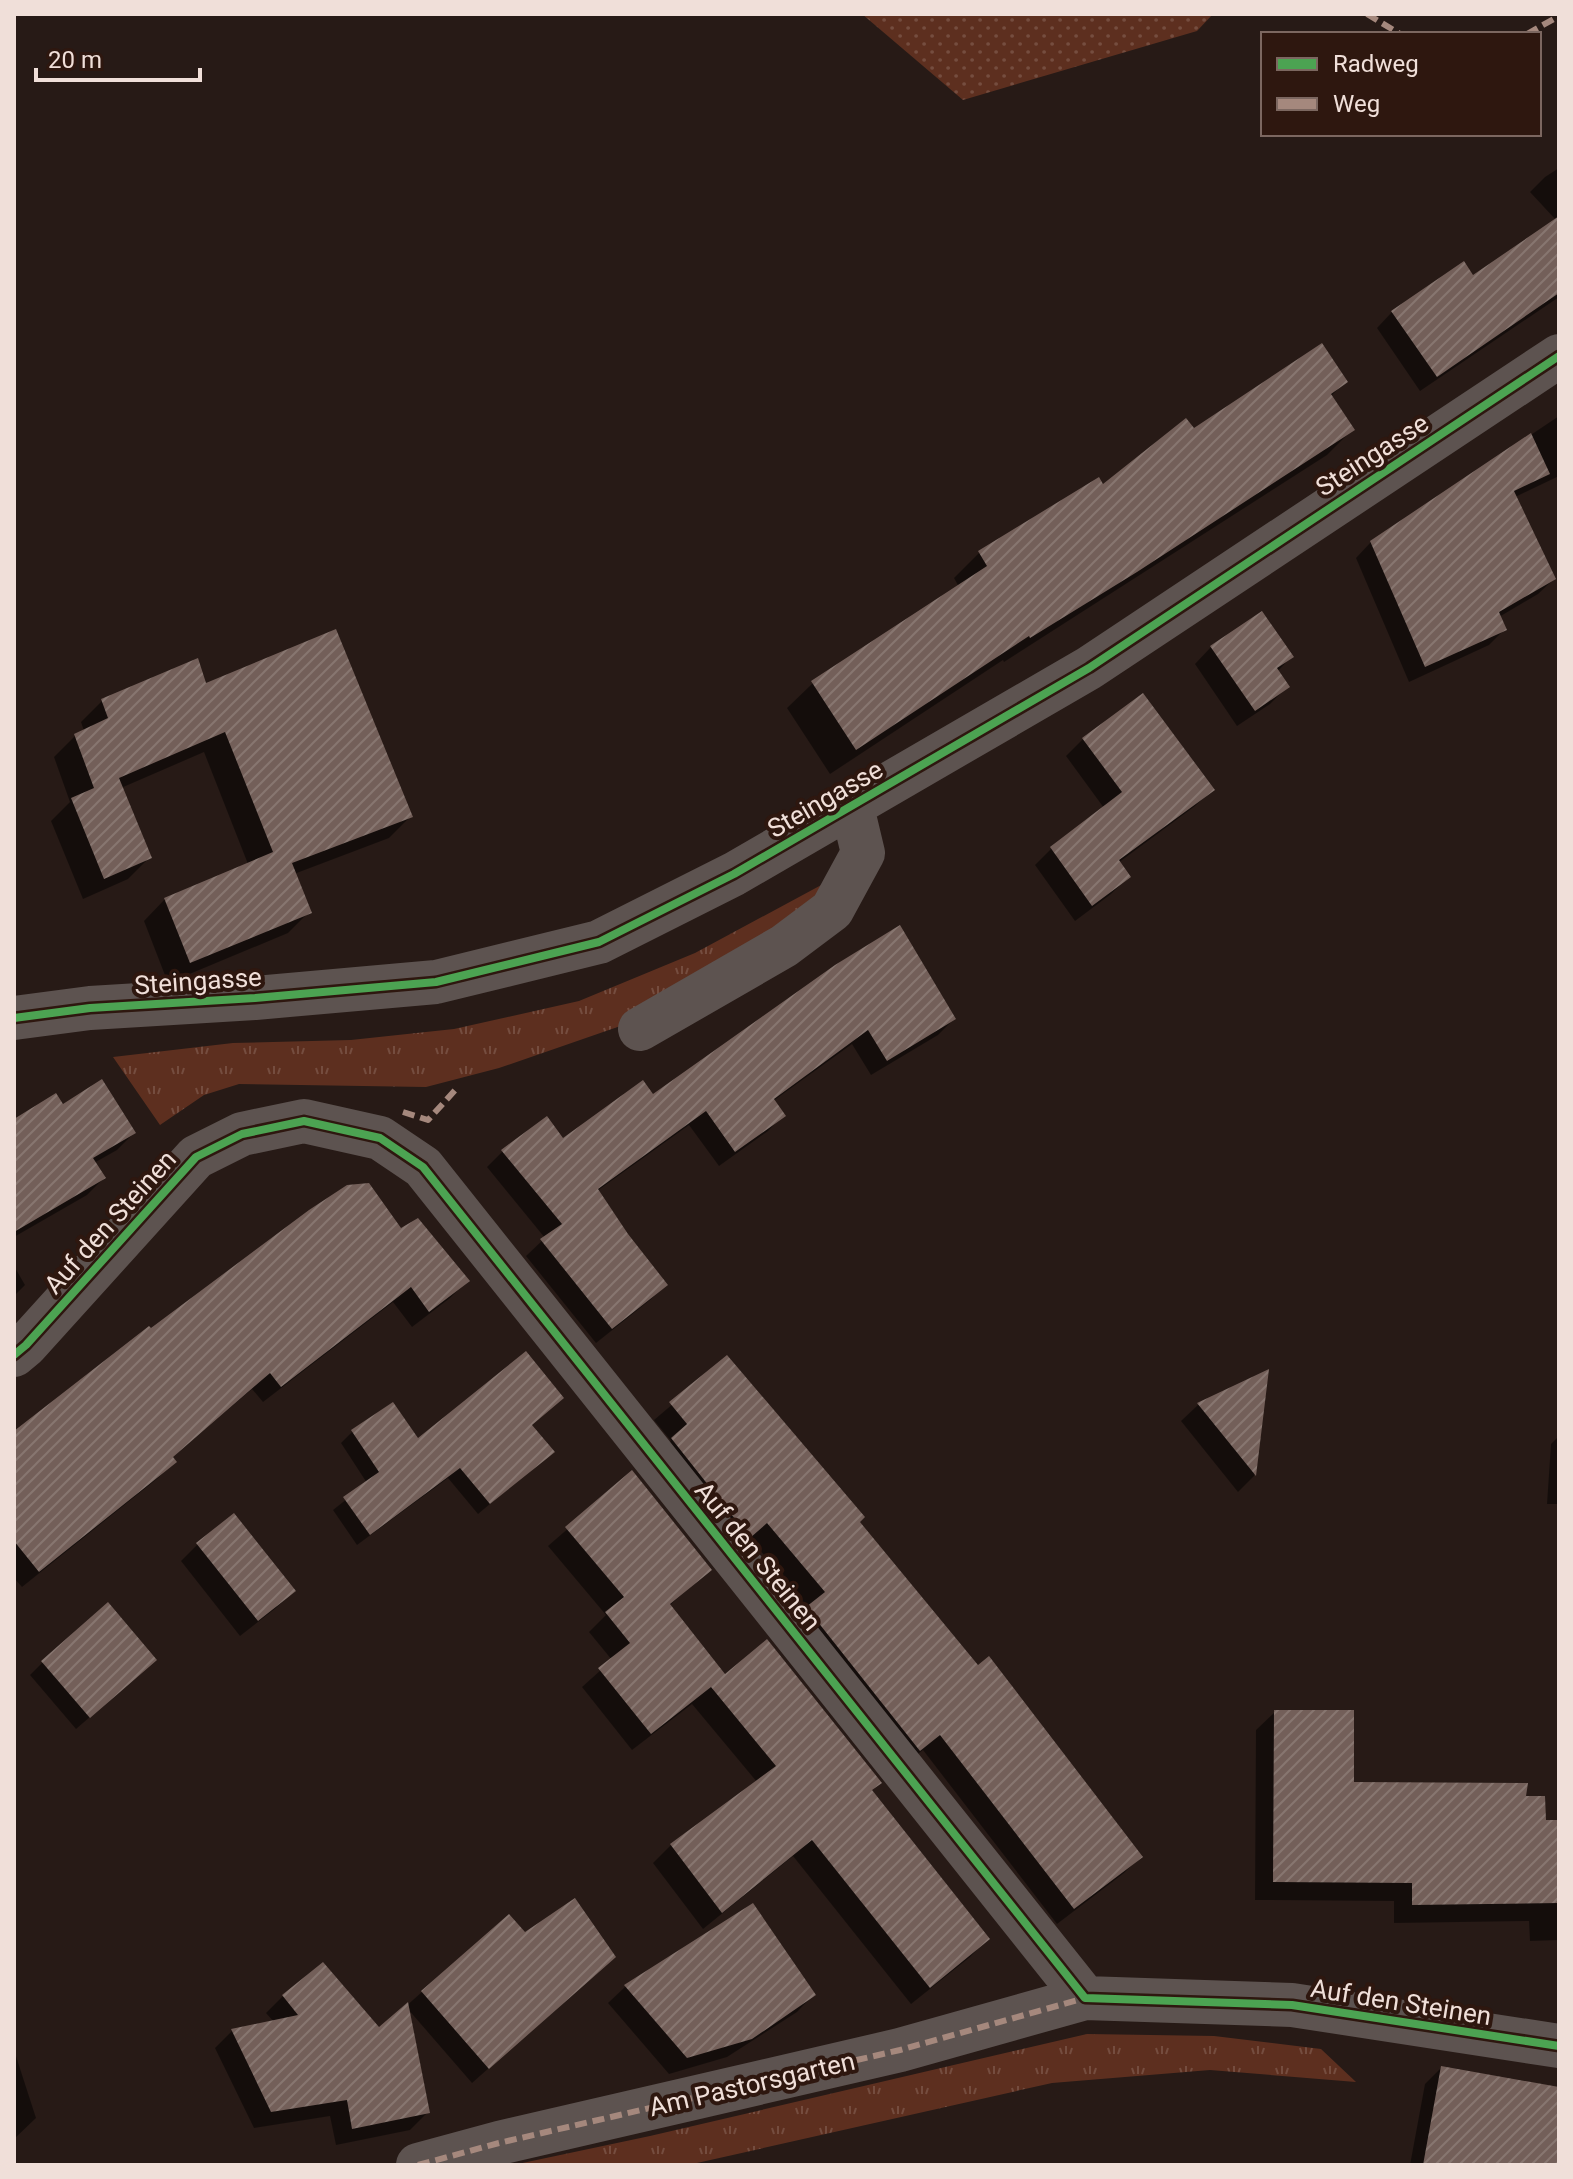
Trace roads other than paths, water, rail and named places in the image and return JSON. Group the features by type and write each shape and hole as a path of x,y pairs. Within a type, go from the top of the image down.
{"street":[{"name":"Steingasse","path":"14,1018 90,1008 436,982 599,942 734,874 1089,668 1559,356"},
{"path":"640,1029 784,946 832,910 863,853 852,807"},
{"name":"Auf den Steinen","path":"14,1355 196,1157 242,1134 304,1121 380,1138 423,1167 1085,1998 1292,2005 1559,2046"},
{"name":"Am Pastorsgarten","path":"418,2165 499,2143 900,2050 1085,1998"}]}
